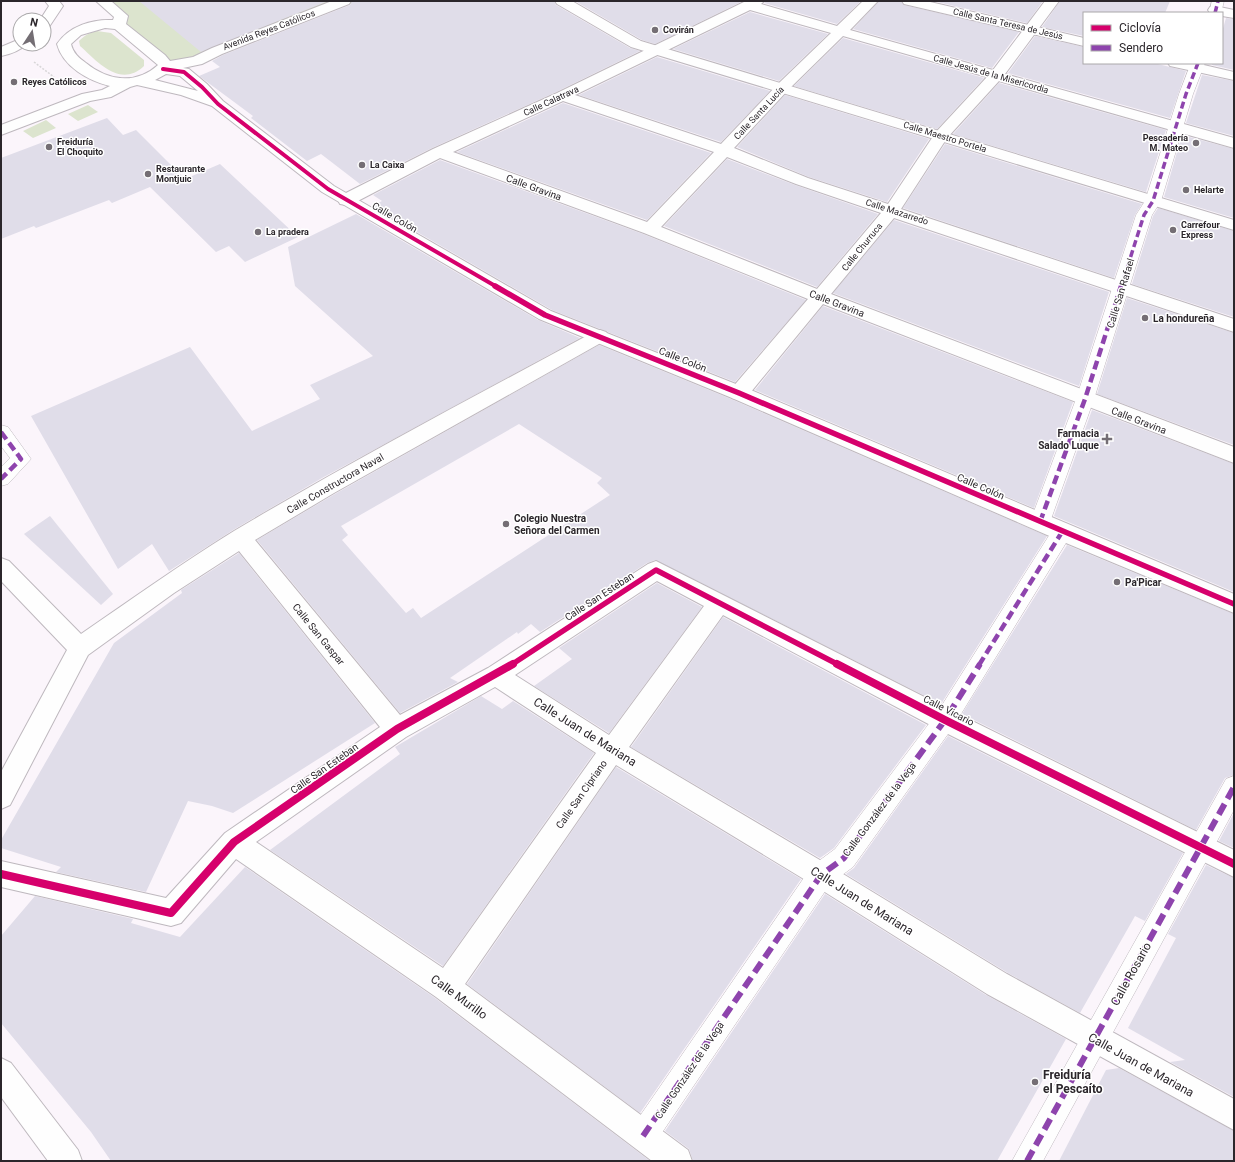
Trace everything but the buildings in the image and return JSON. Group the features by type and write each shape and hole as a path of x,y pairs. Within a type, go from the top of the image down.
{"street":[{"path":"103,1 121,16 119,25"},
{"name":"Avenida Reyes Católicos","path":"87,97 106,94 132,82 163,64 198,61 217,51 344,1"},
{"name":"Calle Maestro Portela","path":"562,1 636,44 783,87 1234,225"},
{"name":"Calle Santa Lucía","path":"650,229 783,87 871,1"},
{"name":"Calle Santa Teresa de Jesús","path":"908,1 1083,42"},
{"name":"Calle Churruca","path":"739,393 821,297 892,210 941,135 997,76 1052,1"},
{"name":"Calle Calatrava","path":"346,200 439,152 562,96 752,3"},
{"name":"Calle Jesús de la Misericordia","path":"752,3 842,31 1234,143"},
{"path":"1216,8 1234,14"},
{"path":"105,80 94,77 68,55 64,44 68,36 89,27 105,24 119,25 163,64"},
{"path":"1,52 12,48"},
{"name":"Calle Colón","path":"163,64 184,72 202,86 218,104 328,189 544,315 600,336 739,393 1062,532 1234,604"},
{"path":"1186,64 1197,65 1234,76"},
{"name":"Calle San Rafael","path":"1040,522 1085,399 1122,288 1144,215 1153,201 1186,94 1197,65"},
{"path":"1,130 87,97 105,80"},
{"name":"Calle Colón","path":"105,80 132,82 185,91 218,104"},
{"name":"Calle Mazarredo","path":"562,96 724,150 802,180 1234,326"},
{"name":"Calle Gravina","path":"439,152 650,229 821,297 1234,455"},
{"name":"Calle Constructora Naval","path":"80,648 166,587 241,538 327,487 600,336"},
{"path":"1,432 21,459 1,479"},
{"name":"Calle González de la Vega","path":"643,1136 821,875 844,858 945,720 1062,532"},
{"name":"Calle San Gaspar","path":"241,538 397,729"},
{"path":"1,567 80,648 1,797"},
{"name":"Calle Vicario","path":"656,570 945,720 1234,864"},
{"name":"Calle San Esteban","path":"1,874 171,913 234,842 397,729 496,675 656,570"},
{"name":"Calle San Cipriano","path":"446,987 612,750 719,603"},
{"name":"Calle Juan de Mariana","path":"496,675 612,750 821,875 997,984 1095,1040 1234,1115"},
{"name":"Calle Rosario","path":"1027,1161 1234,788"},
{"name":"Calle Murillo","path":"234,842 446,987 678,1161"},
{"path":"1,1073 67,1161"}],"green space":[{"path":"99,1 359,1 163,69"},
{"path":"97,31 111,33 144,60 144,66 135,72 126,75 118,74 101,65 80,46 79,41 87,34"},
{"path":"88,105 98,112 78,121 68,114"},
{"path":"46,120 56,128 33,138 23,131"}],"marked path":[{"path":"1215,12 1218,1"},
{"path":"1040,522 1085,399 1144,215 1153,201 1186,94 1198,64"},
{"path":"1,432 21,459 1,479"},
{"path":"643,1136 821,875 844,858 945,720 1062,532"},
{"path":"1027,1161 1234,787"}],"cycle path":[{"path":"163,69 184,72 202,87 218,104 328,189 545,315 739,393 1062,532 1234,604"},
{"path":"1,874 171,913 234,842 397,729 496,675 656,570 945,720 1234,864"}],"place":[{"name":"Covirán","path":"655,30"},
{"name":"Reyes Católicos","path":"14,82"},
{"name":"Pescadería M. Mateo","path":"1196,143"},
{"name":"Freiduría El Choquito","path":"49,147"},
{"name":"La Caixa","path":"362,165"},
{"name":"Restaurante Montjuic","path":"148,174"},
{"name":"Helarte","path":"1186,190"},
{"name":"Carrefour Express","path":"1173,230"},
{"name":"La pradera","path":"258,232"},
{"name":"La hondureña","path":"1145,318"},
{"name":"Farmacia Salado Luque","path":"1107,439"},
{"name":"Colegio Nuestra Señora del Carmen","path":"506,524"},
{"name":"Pa'Picar","path":"1117,582"},
{"name":"Freiduría el Pescaíto","path":"1035,1082"}]}
